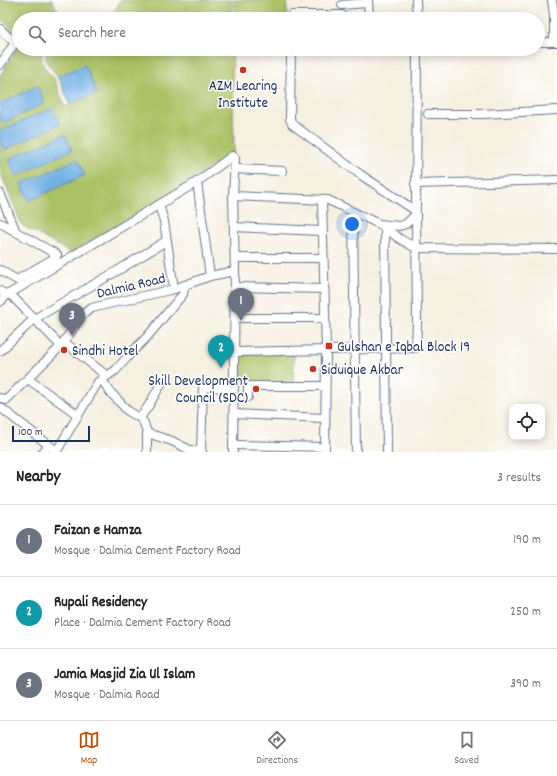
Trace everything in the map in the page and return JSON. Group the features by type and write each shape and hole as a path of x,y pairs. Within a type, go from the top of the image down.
{"street":[{"path":"416,0 416,12"},
{"path":"552,0 555,42"},
{"path":"342,2 368,2 369,12"},
{"path":"0,29 12,40"},
{"path":"0,65 12,47"},
{"path":"291,56 290,119 292,124 416,213"},
{"path":"234,352 416,348 415,184 417,56"},
{"path":"428,114 483,114 557,110"},
{"path":"0,302 6,293 159,205 197,182 233,156 235,158 232,196 235,258 234,449 325,450 326,350 322,258 322,199"},
{"path":"234,169 282,171"},
{"path":"415,184 557,180"},
{"path":"197,182 210,276"},
{"path":"0,194 16,232"},
{"path":"232,196 328,200 382,226 416,248 557,249"},
{"path":"159,205 164,222 174,289"},
{"path":"353,212 356,452"},
{"path":"382,226 399,226 406,224 416,213"},
{"path":"0,223 57,255 17,280 0,270"},
{"path":"382,226 386,348 386,452"},
{"path":"234,227 322,231"},
{"path":"0,351 34,319 166,241"},
{"path":"235,258 322,258"},
{"name":"Dalmia Road","path":"1,409 3,399 28,379 63,344 83,314 92,308 174,289 210,276 235,272"},
{"path":"1,409 57,450 96,386 104,378 116,370 146,337 183,294 185,285"},
{"path":"235,287 324,289"},
{"path":"6,293 34,319 104,378 111,393 128,411 140,418 144,423 147,433 147,452"},
{"path":"235,318 325,318"},
{"path":"28,379 78,415"},
{"path":"140,418 162,384"},
{"path":"248,397 248,386 325,386"},
{"path":"147,433 172,441 190,450 201,452 203,387 234,388"},
{"path":"234,414 325,418"},
{"path":"43,452 49,445"}],"green space":[{"path":"0,0 52,0 58,12 12,12 12,30 0,18"},
{"path":"121,0 231,0 231,12 112,12"},
{"path":"233,0 286,0 287,12 234,12"},
{"path":"12,56 41,56 42,62 47,71 54,78 65,107 70,104 56,73 47,62 46,56 232,56 234,152 153,205 71,253 22,225 0,171 0,76"},
{"path":"294,353 293,384 239,383 239,354"}],"water":[{"path":"85,65 97,93 70,104 58,76"},
{"path":"37,86 45,103 3,123 0,117 0,104"},
{"path":"52,108 60,124 4,150 0,142 0,131"},
{"path":"65,134 72,150 16,176 9,159"},
{"path":"77,159 85,175 29,201 21,184"}],"place":[{"name":"AZM Learing Institute","path":"243,70"},
{"name":"Faizan e Hamza","path":"241,321"},
{"name":"Jamia Masjid Zia Ul Islam","path":"72,336"},
{"name":"Gulshan e Iqbal Block 19","path":"329,346"},
{"name":"Sindhi Hotel","path":"64,350"},
{"name":"Rupali Residency","path":"221,368"},
{"name":"Siduique Akbar","path":"313,369"},
{"name":"Skill Development Council (SDC)","path":"256,389"}]}
